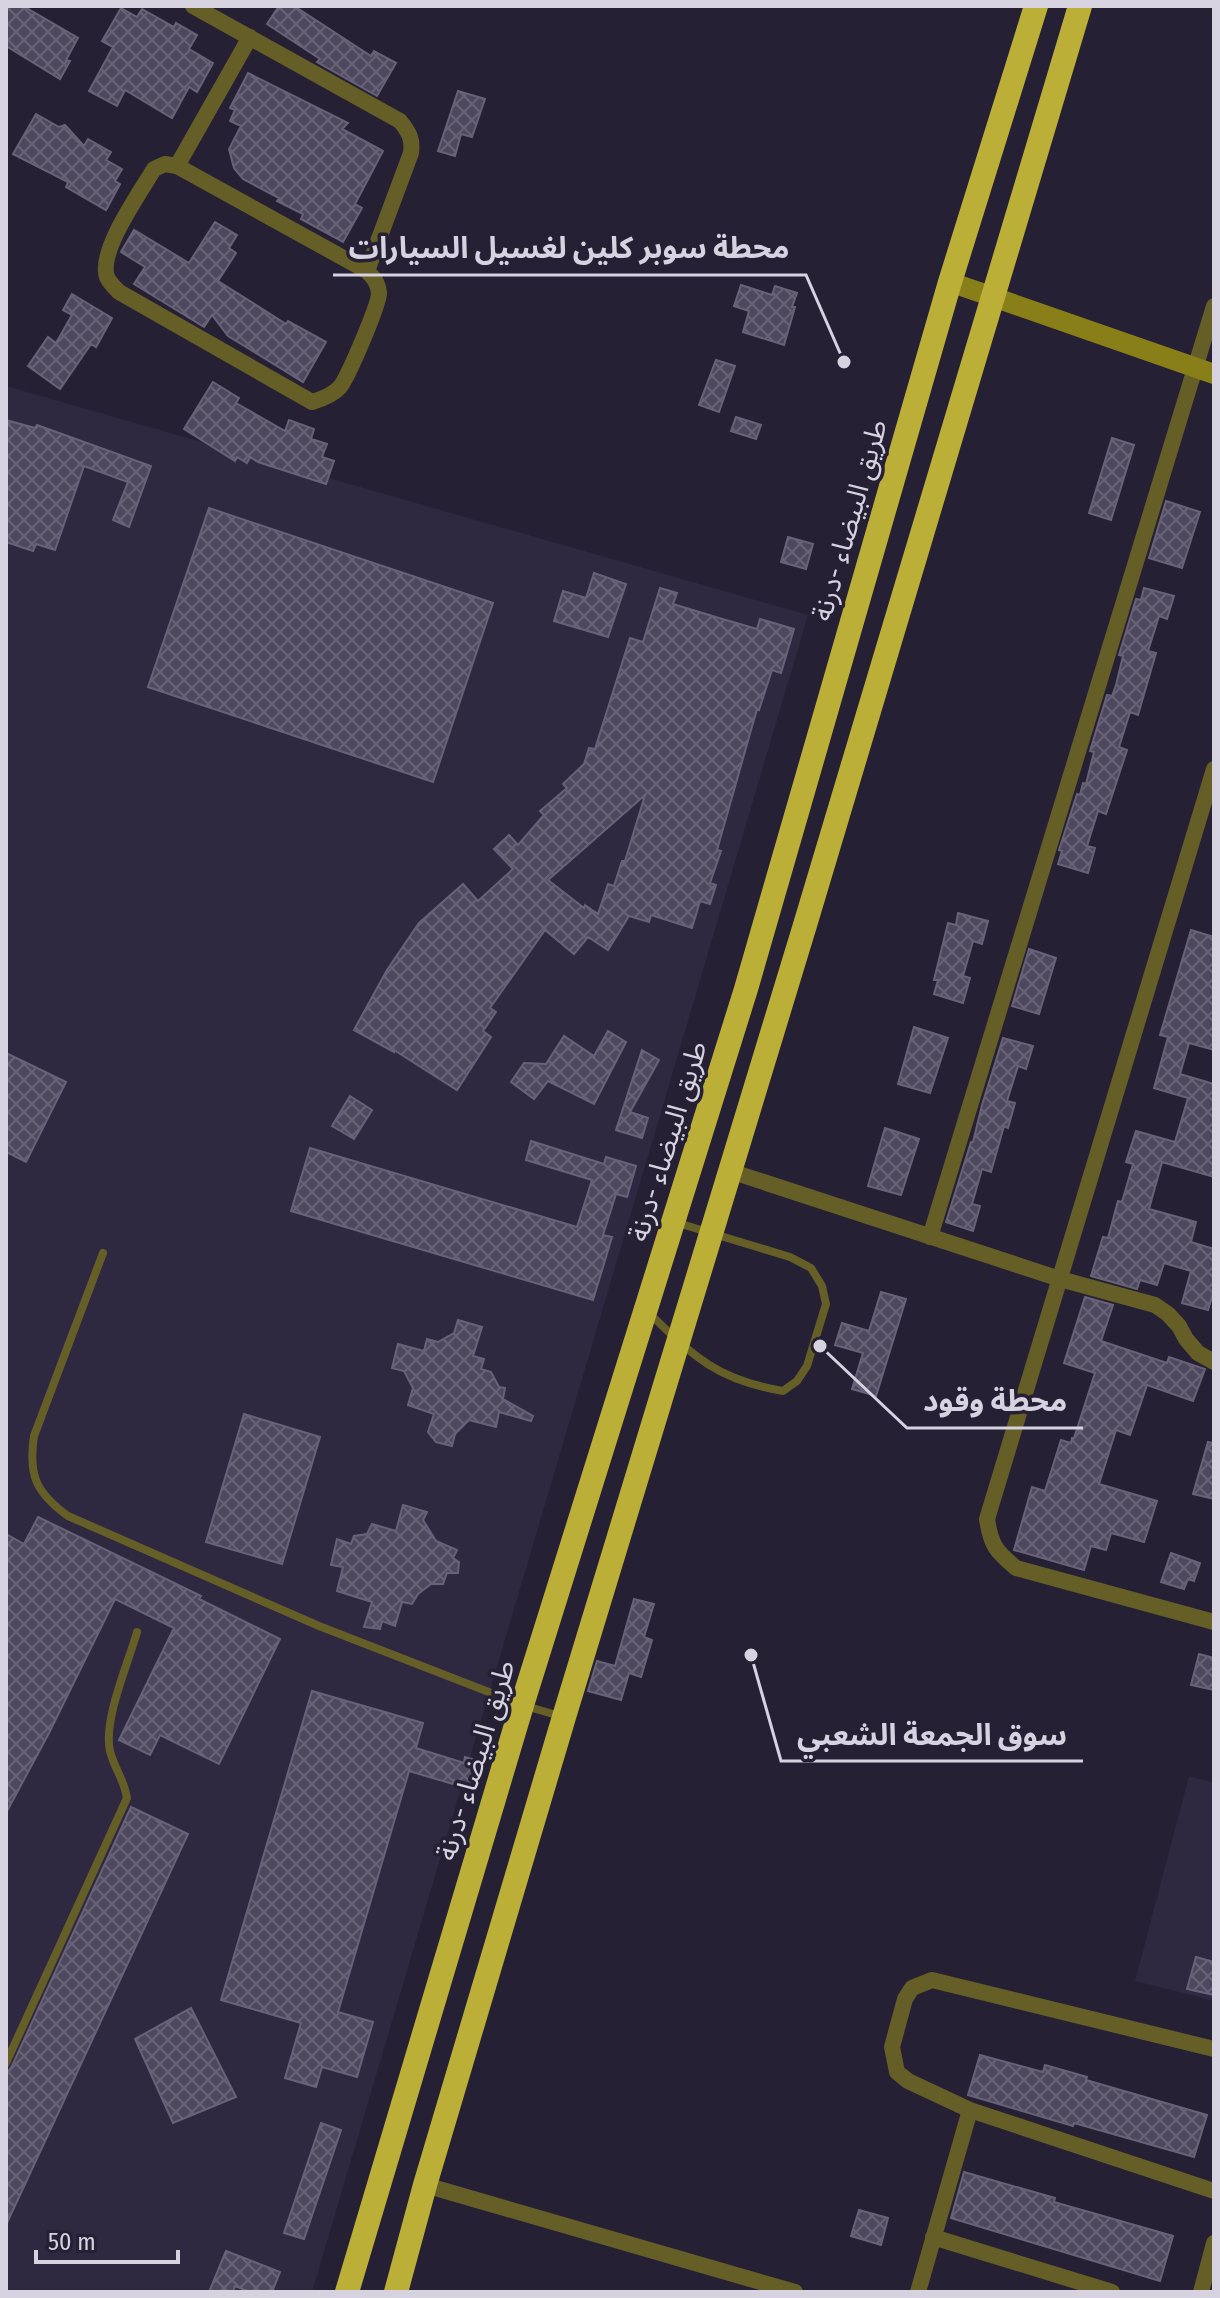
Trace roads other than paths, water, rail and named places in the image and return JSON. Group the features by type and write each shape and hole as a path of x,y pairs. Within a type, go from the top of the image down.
{"highway":[{"name":"طريق البيضاء -درنة","path":"347,2292 522,1705 746,989 950,282 1036,6"},
{"path":"396,2292 564,1717 1080,6"}],"street":[{"path":"193,6 400,121 408,130 413,141 411,153 367,271"},
{"path":"177,166 250,37"},
{"path":"165,164 177,166 367,271 376,281 379,296 374,315 341,386 328,397 312,402 119,292 107,279 105,263 110,245 154,169 165,164"},
{"path":"950,282 1214,374"},
{"path":"930,1237 1214,306"},
{"path":"1214,769 987,1519 990,1540 1016,1568 1214,1622"},
{"path":"730,1171 1060,1279 1155,1305 1179,1326 1198,1353 1214,1362"},
{"path":"1214,2049 932,1980 912,1988 905,1999 892,2047 897,2072 908,2081 970,2110 1214,2191"},
{"path":"918,2292 970,2110"},
{"path":"425,2185 795,2292"},
{"path":"933,2237 1112,2292"},
{"path":"1201,2292 1214,2243"}],"lane":[{"path":"647,1311 677,1341 715,1370 760,1387 783,1391 797,1381 807,1366 826,1304 822,1286 811,1268 790,1257 673,1222"},
{"path":"103,1253 34,1436 31,1456 33,1475 41,1492 53,1505 68,1516 271,1606 522,1705 564,1717"},
{"path":"6,2063 127,1798 124,1782 111,1753 108,1729 137,1632"}],"place":[{"name":"محطة سوبر كلين لغسيل السيارات","path":"844,362"},
{"name":"محطة وقود","path":"820,1346"},
{"name":"سوق الجمعة الشعبي","path":"751,1655"}]}
